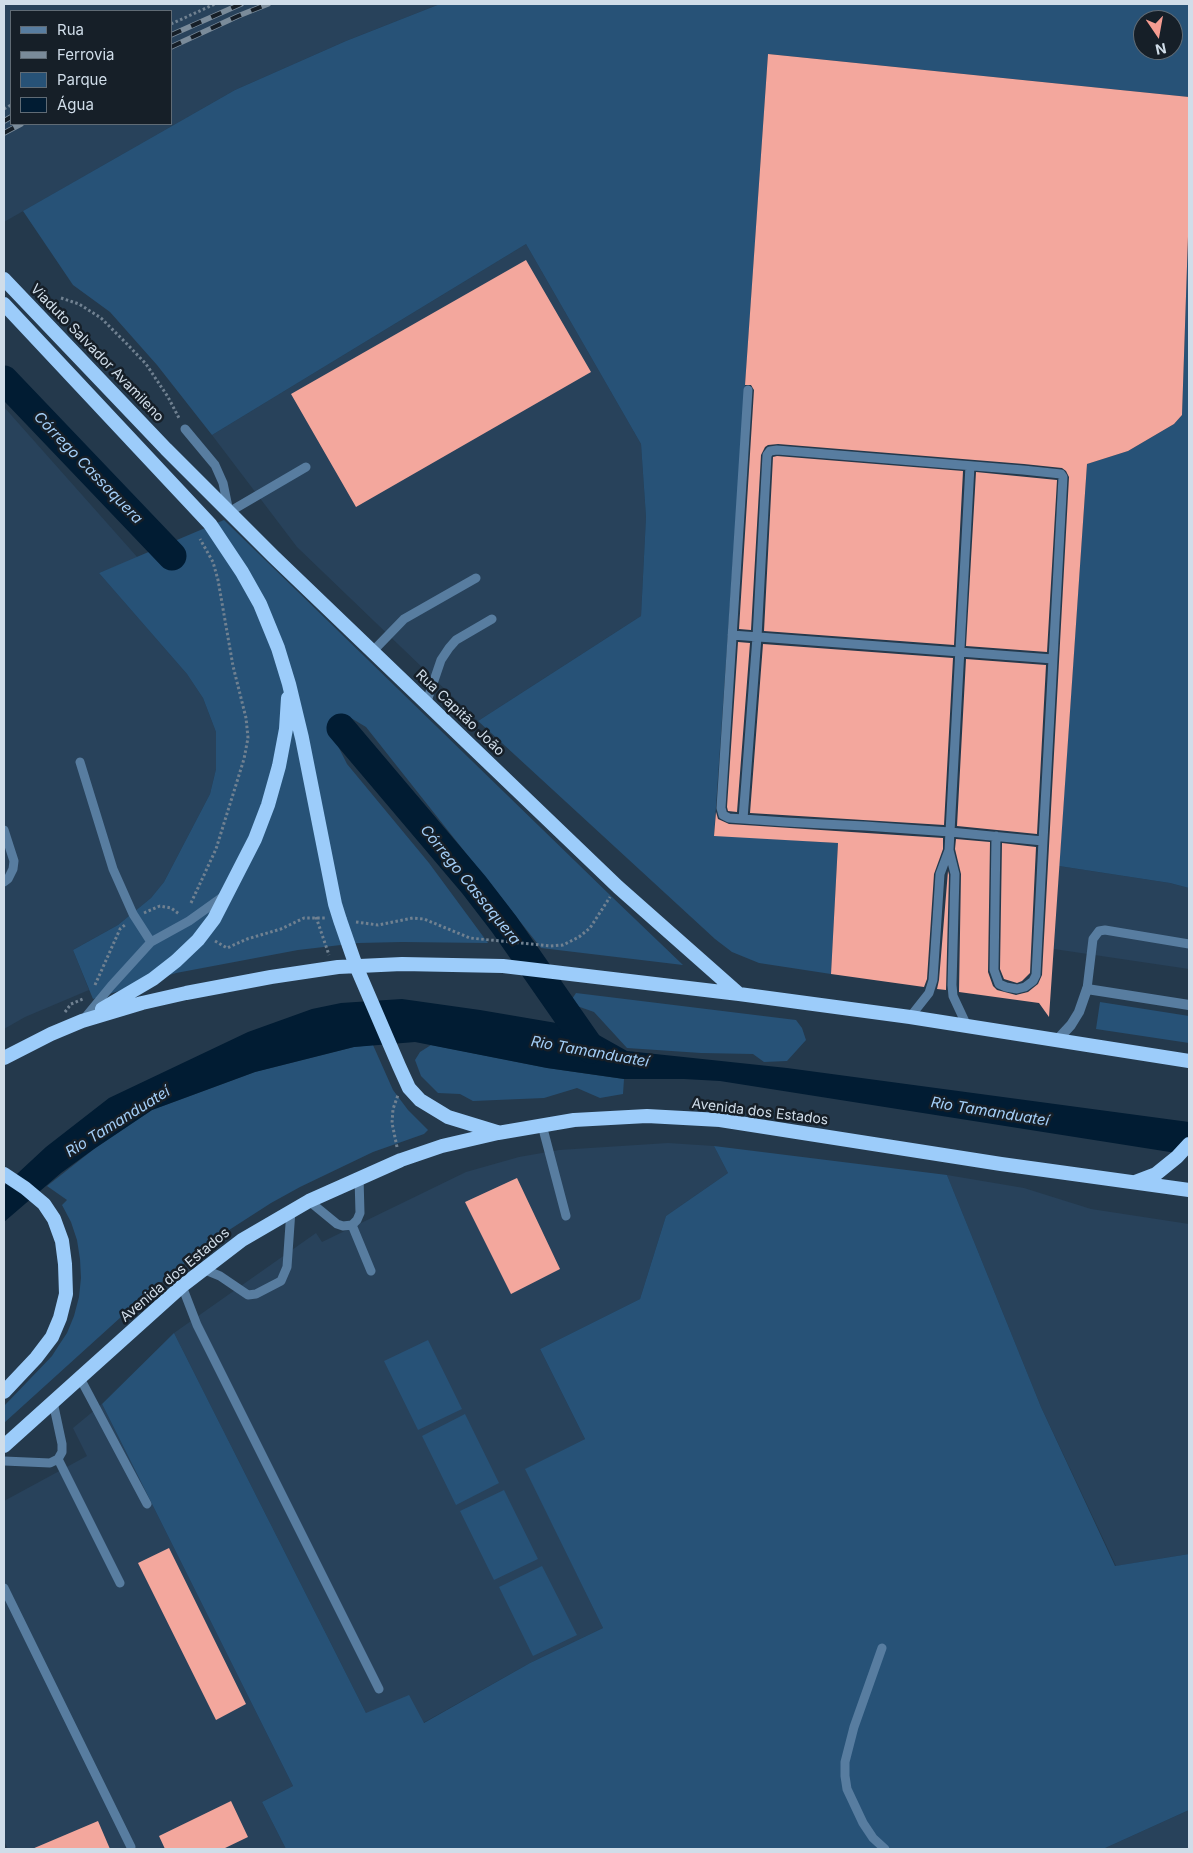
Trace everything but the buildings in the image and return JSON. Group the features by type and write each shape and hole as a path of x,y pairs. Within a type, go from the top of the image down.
{"highway":[{"name":"Viaduto Salvador Avamileno","path":"4,279 166,449"},
{"path":"4,304 210,524 242,572 260,604 278,648 302,738 335,904 356,966 409,1088 420,1100 448,1117 498,1132"},
{"name":"Rua Capitão João","path":"166,449 426,704 618,887 739,994"},
{"path":"82,1022 176,962 204,932 228,893 255,839 279,766 286,729 288,684"},
{"path":"4,1058 51,1034 142,1003 271,976 334,968 402,964 503,966 739,994 1058,1039 1189,1061"},
{"name":"Avenida dos Estados","path":"4,1446 182,1286 242,1240 291,1210 359,1177 442,1146 498,1132 574,1120 646,1116 720,1120 1189,1190"},
{"path":"1134,1183 1156,1174 1189,1144"},
{"path":"4,1174 44,1204 54,1219 62,1241 66,1294 60,1318 45,1347 4,1392"}],"street":[{"path":"1058,1039 1071,1025 1079,1012 1087,989 1189,1005"}],"lane":[{"path":"748,390 721,808 723,815 729,818 950,832 1043,841"},
{"path":"185,429 215,465 223,484 229,512 306,467"},
{"path":"744,819 757,637 765,460 766,455 770,451 785,451 1063,475 1036,975 1033,982 1026,987 1017,989 999,984 994,970 996,836"},
{"path":"967,1026 953,996 952,985 955,874 950,850 950,832 970,466"},
{"path":"373,651 404,619 476,578"},
{"path":"426,704 441,660 449,648 456,640 492,619"},
{"path":"732,636 1053,659"},
{"path":"80,762 113,869 136,918 151,942"},
{"path":"4,830 14,861 13,870 4,882"},
{"path":"910,1017 929,993 933,980 940,874 950,850"},
{"path":"82,1022 111,986 151,942 189,921 228,893"},
{"path":"1087,989 1093,939 1099,932 1105,930 1189,944"},
{"path":"542,1125 566,1216"},
{"path":"309,1201 337,1224 343,1226 352,1225 358,1220 360,1213 359,1177"},
{"path":"203,1269 220,1276 248,1295 256,1294 281,1281 287,1267 291,1210"},
{"path":"352,1225 371,1270"},
{"path":"182,1286 197,1325 379,1689"},
{"path":"80,1378 147,1504"},
{"path":"4,1461 40,1464 50,1463 58,1459 62,1452 62,1444 53,1402"},
{"path":"58,1459 120,1583"},
{"path":"4,1588 131,1847"},
{"path":"882,1648 854,1727 845,1762 844,1776 847,1789 863,1824 873,1838 885,1849"}],"path":[{"path":"172,24 216,4"},
{"path":"61,298 79,304 101,318 128,344 146,364 168,397 185,429"},
{"path":"187,909 197,892 216,849 244,759 248,738 246,718 233,666 218,580 213,562 199,537"},
{"path":"487,940 563,944 579,937 590,928 618,887"},
{"path":"92,991 120,929 155,907 170,908 182,916"},
{"path":"316,917 334,968"},
{"path":"51,1034 71,1004 88,996"},
{"path":"401,1160 392,1123 393,1109 398,1095 409,1088"}],"shaded area":[{"path":"4,4 440,4 346,41 235,90 4,222"},
{"path":"526,244 641,444 646,517 641,616 478,721 297,547 212,435"},
{"path":"4,407 138,558 99,573 187,674 203,698 216,732 216,769 210,794 164,882 151,898 118,925 73,950 89,990 25,1017 4,1029"},
{"path":"1059,866 1170,883 1189,888 1189,969 1054,949"},
{"path":"668,1143 714,1146 728,1173 666,1216 640,1299 540,1349 585,1439 526,1469 603,1628 530,1663 423,1723 366,1713 174,1333 316,1233 322,1242 466,1172 519,1157 559,1150"},
{"path":"947,1175 1024,1188 1091,1209 1189,1224 1189,1554 1116,1566 1041,1407"},
{"path":"102,1404 293,1786 262,1802 286,1849 8,1849 4,1841 4,1501 87,1456 73,1428"},
{"path":"1189,1810 1189,1849 1103,1849"}],"green space":[{"path":"440,4 1189,4 1189,97 768,54 714,835 838,843 831,974 759,963 732,952 715,939 478,721 641,616 646,517 641,444 526,244 212,435 157,365 110,312 73,285 23,211 235,90 346,41"},
{"path":"1189,207 1189,888 1170,883 1059,866 1087,464 1128,451 1174,424 1182,415"},
{"path":"224,520 683,965 541,948 366,727 351,718 333,736 347,764 429,863 488,943 358,943 298,950 176,973 93,999 73,950 118,925 151,898 164,882 210,794 216,769 216,732 203,698 187,674 99,573"},
{"path":"576,993 796,1020 802,1028 806,1040 787,1061 764,1062 753,1054 627,1048 594,1012 577,1006 572,999"},
{"path":"1100,1002 1189,1016 1189,1043 1096,1029"},
{"path":"373,1045 393,1090 408,1110 428,1130 424,1134 373,1152 300,1187 271,1203 212,1241 142,1298 4,1423 4,1406 52,1356 67,1333 79,1297 80,1259 77,1240 71,1222 62,1205 67,1200 47,1186 94,1149 152,1110 255,1072 354,1047"},
{"path":"431,1045 547,1068 624,1079 623,1094 600,1098 577,1088 544,1098 473,1101 460,1094 438,1093 421,1076 415,1060 420,1052"},
{"path":"714,1146 947,1175 1041,1407 1115,1566 1189,1554 1189,1810 1103,1849 286,1849 262,1802 293,1786 102,1404 174,1333 366,1713 409,1695 424,1723 530,1663 603,1628 525,1469 585,1439 540,1349 640,1299 666,1216 728,1173"},
{"path":"428,1340 462,1409 418,1430 384,1361"},
{"path":"465,1414 499,1483 456,1505 422,1436"},
{"path":"504,1490 538,1559 494,1580 460,1511"},
{"path":"542,1566 577,1635 533,1656 499,1587"}],"water":[{"name":"Rio Tamanduateí","path":"402,999 574,1026 595,1033 627,1051 787,1068 1189,1122 1189,1155 720,1081 624,1079 547,1068 415,1042 354,1047 255,1072 152,1110 61,1173 4,1222 4,1186 46,1147 109,1098 248,1032 312,1009 341,1003"}],"waterway":[{"name":"Córrego Cassaquera","path":"4,380 172,556"},
{"name":"Córrego Cassaquera","path":"341,728 474,885 504,924 591,1049"}],"railway":[{"path":"172,35 241,4"},
{"path":"172,47 268,4"},
{"path":"4,121 10,118"},
{"path":"4,133 19,125"}]}
